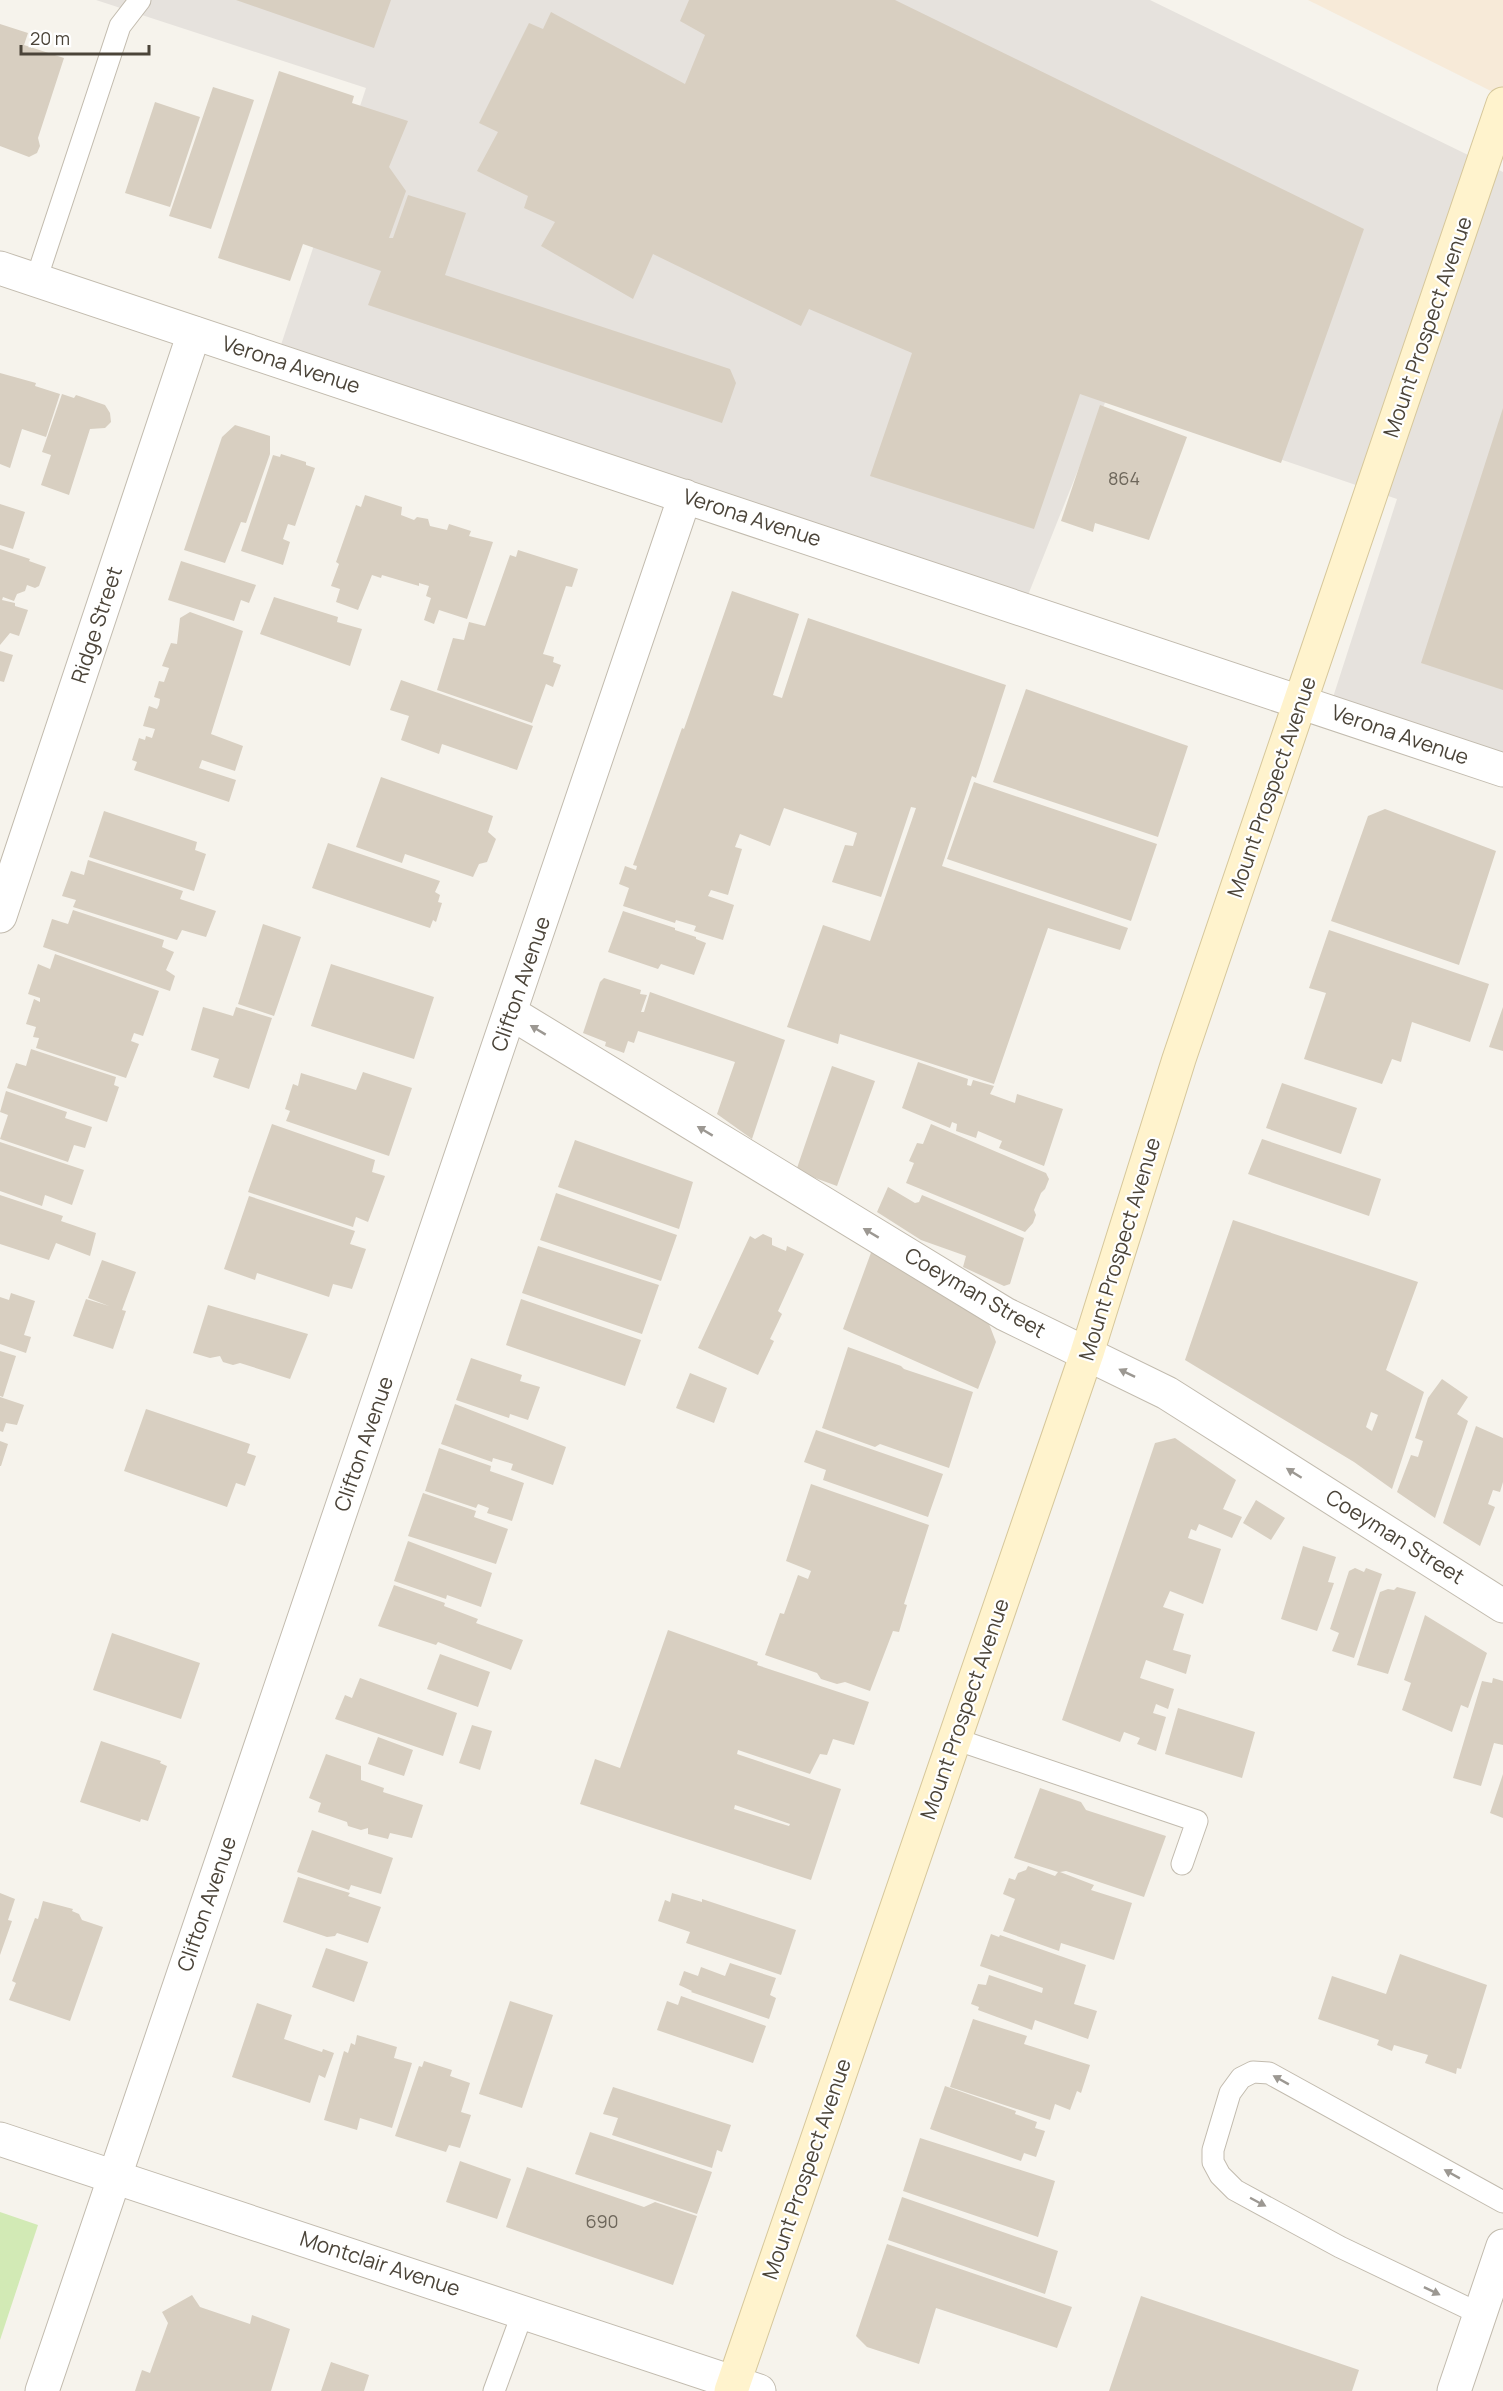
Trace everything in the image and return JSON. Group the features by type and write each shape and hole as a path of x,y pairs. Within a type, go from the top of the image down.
{"main road":[{"name":"Mount Prospect Avenue","path":"741,2388 955,1739 1087,1353 1179,1059 1503,106"}],"street":[{"name":"Verona Avenue","path":"0,268 1503,770"},
{"name":"Ridge Street","path":"0,916 194,333"},
{"name":"Clifton Avenue","path":"42,2391 685,496"},
{"name":"Coeyman Street","path":"511,1013 1005,1314 1167,1393 1503,1606"},
{"name":"Montclair Avenue","path":"0,2139 523,2312 741,2388"},
{"path":"1454,2391 1503,2246"}],"lane":[{"path":"36,280 120,26 140,0"},
{"path":"955,1739 1197,1821 1182,1864"},
{"path":"1480,2314 1340,2247 1235,2190 1220,2175 1213,2162 1213,2151 1230,2093 1240,2078 1253,2072 1269,2073 1503,2202"},
{"path":"494,2391 523,2312"}],"shaded area":[{"path":"96,0 1150,0 1503,172 1503,776 1326,719 1397,499 1106,400 1022,610 276,360 366,88"},
{"path":"1308,0 1503,0 1503,89 1501,96"}],"green space":[{"path":"0,2212 38,2225 0,2340"}],"building":[{"path":"236,0 391,0 374,48"},
{"path":"689,0 895,0 1364,229 1281,463 1080,394 1034,529 870,476 912,353 809,309 801,326 653,254 633,299 541,246 555,222 524,208 528,196 477,171 498,132 479,123 529,23 543,29 551,12 685,84 705,35 680,21"},
{"path":"0,24 28,33 24,45 64,58 38,138 40,146 37,153 29,157 0,146"},
{"path":"279,71 354,96 352,103 408,121 389,167 406,191 389,238 393,238 408,195 466,213 445,275 730,369 736,383 722,423 368,305 381,271 303,244 290,281 218,258"},
{"path":"213,87 254,100 211,229 169,216"},
{"path":"155,102 200,117 170,207 125,193"},
{"path":"0,373 36,383 35,386 60,394 46,437 22,429 10,468 0,464"},
{"path":"62,394 74,398 76,395 105,405 110,413 111,422 105,428 90,429 69,495 41,485 51,455 42,452"},
{"path":"1100,405 1187,437 1149,540 1095,523 1093,532 1061,521"},
{"path":"1503,408 1503,690 1421,663"},
{"path":"235,425 270,436 270,454 246,523 241,522 225,563 184,550 222,437"},
{"path":"281,454 306,462 306,465 315,468 295,526 288,524 283,539 290,542 283,565 241,551 273,455 280,457"},
{"path":"365,495 402,507 401,515 414,520 417,517 428,519 430,526 447,530 449,524 471,531 469,536 493,542 467,619 439,610 434,624 424,620 431,598 426,596 429,586 419,583 419,586 382,575 381,578 372,575 358,610 336,602 340,589 331,586 339,564 336,562 356,505 361,507"},
{"path":"0,504 25,512 13,549 0,545"},
{"path":"0,549 46,567 39,586 35,588 27,585 25,591 17,594 14,601 3,597 2,600 15,603 15,606 28,610 19,636 10,633 0,645"},
{"path":"518,550 578,569 572,587 566,586 543,654 554,657 553,662 561,665 553,687 546,684 532,723 437,690 453,638 464,640 469,622 485,626 510,555 516,557"},
{"path":"181,561 256,585 249,603 241,600 234,621 168,600"},
{"path":"732,591 799,614 773,695 782,698 808,618 1006,685 976,778 972,776 942,866 1128,928 1120,950 1048,928 994,1084 840,1034 838,1044 787,1027 823,925 870,941 916,808 911,807 881,897 832,882 845,845 853,846 857,833 784,808 770,846 740,834 735,847 742,849 728,895 711,890 708,896 734,905 723,940 694,931 696,926 676,920 675,923 623,906 629,888 619,884 625,866 636,870 637,866 633,865"},
{"path":"274,597 338,617 337,622 362,629 350,666 260,634"},
{"path":"190,612 243,631 211,734 243,746 235,771 202,760 199,768 236,780 229,802 134,770 137,762 132,760 139,738 145,740 146,736 152,738 155,729 143,726 149,706 157,709 159,705 160,699 154,697 159,681 164,682 169,668 162,666 171,643 177,644 180,618"},
{"path":"0,651 13,655 4,682 0,681"},
{"path":"401,680 533,726 517,770 442,744 439,754 401,740 409,716 390,710"},
{"path":"1026,689 1188,746 1158,837 993,782"},
{"path":"381,777 493,816 488,832 496,839 487,862 479,864 473,877 405,854 402,863 356,847"},
{"path":"974,782 1157,844 1131,921 947,859"},
{"path":"1385,809 1496,851 1459,965 1331,921 1368,816"},
{"path":"104,811 197,842 195,850 206,854 194,891 89,857"},
{"path":"328,843 440,881 435,892 440,895 438,902 442,903 436,922 433,920 430,928 312,888"},
{"path":"88,860 183,891 180,899 216,911 206,937 182,930 177,940 73,907 76,900 62,896 71,871 84,875"},
{"path":"73,910 164,940 162,947 174,952 166,970 175,976 170,991 43,947 52,919 68,924"},
{"path":"623,911 675,928 675,930 706,943 694,975 661,964 658,969 608,952"},
{"path":"263,924 301,937 274,1016 238,1004"},
{"path":"1329,930 1489,984 1470,1042 1412,1022 1401,1062 1392,1059 1382,1084 1304,1059 1326,993 1309,988"},
{"path":"55,954 159,991 143,1036 134,1033 131,1041 139,1044 126,1078 36,1048 39,1038 33,1037 36,1027 26,1024 34,999 40,1002 40,998 28,994 38,964 50,969"},
{"path":"331,964 434,997 414,1059 311,1026"},
{"path":"604,978 641,990 640,994 647,995 641,1012 644,1012 650,992 785,1040 752,1139 717,1114 735,1062 638,1031 634,1043 628,1041 624,1053 605,1046 606,1042 583,1033 600,982"},
{"path":"203,1007 233,1016 236,1007 272,1018 249,1089 213,1077 219,1059 191,1050"},
{"path":"1503,1007 1503,1051 1489,1047"},
{"path":"31,1049 116,1077 114,1085 119,1087 107,1122 7,1088 16,1063 26,1066"},
{"path":"918,1062 968,1079 967,1085 971,1086 973,1080 994,1086 990,1094 1015,1103 1017,1094 1063,1109 1044,1166 999,1148 1002,1141 978,1131 976,1138 956,1131 957,1124 952,1122 950,1128 902,1108"},
{"path":"832,1066 875,1081 837,1186 796,1171"},
{"path":"363,1072 412,1088 389,1156 286,1121 290,1111 285,1109 293,1084 298,1086 301,1073 356,1090"},
{"path":"1282,1083 1357,1108 1341,1154 1266,1128"},
{"path":"6,1091 67,1112 65,1118 92,1127 85,1148 74,1145 68,1162 0,1139 8,1115 0,1112"},
{"path":"272,1124 375,1160 372,1172 385,1176 368,1222 356,1217 353,1227 248,1192"},
{"path":"931,1124 1046,1173 1049,1179 1034,1210 1036,1215 1033,1223 1025,1232 906,1183 914,1163 909,1161 917,1143 923,1144"},
{"path":"1262,1139 1381,1179 1369,1216 1248,1174"},
{"path":"575,1140 693,1182 679,1229 558,1187"},
{"path":"0,1142 84,1170 72,1205 45,1195 42,1206 0,1191"},
{"path":"888,1187 915,1203 919,1202 922,1195 1024,1238 1010,1284 1004,1286 963,1267 966,1256 921,1240 877,1212"},
{"path":"556,1193 677,1235 661,1281 540,1240"},
{"path":"0,1195 63,1216 61,1221 96,1233 90,1256 56,1243 49,1260 0,1244"},
{"path":"249,1196 355,1231 350,1244 366,1249 352,1289 333,1284 329,1297 257,1273 255,1280 224,1269"},
{"path":"1233,1220 1418,1282 1386,1370 1424,1392 1392,1489 1354,1462 1185,1360","holes":["1371,1412 1378,1415 1372,1431 1366,1427"]},
{"path":"763,1234 772,1238 772,1245 786,1251 787,1246 804,1254 778,1311 782,1314 770,1339 774,1341 758,1375 698,1348 750,1236 755,1239"},
{"path":"538,1246 659,1285 642,1334 522,1293"},
{"path":"872,1250 989,1324 996,1342 978,1389 843,1329"},
{"path":"102,1260 136,1272 122,1310 126,1311 113,1349 73,1336 86,1299 109,1306 88,1298"},
{"path":"11,1293 35,1301 24,1335 31,1337 26,1353 0,1344 0,1297 9,1300"},
{"path":"521,1299 641,1340 625,1386 506,1345"},
{"path":"208,1305 308,1334 290,1379 240,1363 233,1365 223,1362 220,1356 210,1358 193,1353"},
{"path":"848,1347 973,1392 949,1468 880,1444 875,1447 822,1428"},
{"path":"0,1351 16,1356 3,1397 0,1396"},
{"path":"471,1358 522,1375 520,1381 540,1387 528,1420 510,1414 509,1418 456,1400"},
{"path":"690,1373 727,1388 714,1423 676,1408"},
{"path":"1442,1379 1468,1397 1457,1414 1468,1421 1435,1518 1397,1492 1411,1455 1418,1457 1423,1441 1415,1438 1428,1398"},
{"path":"0,1397 24,1405 17,1425 6,1423 3,1432 0,1431"},
{"path":"455,1404 566,1447 553,1485 511,1470 513,1464 493,1458 492,1462 441,1444"},
{"path":"146,1409 250,1444 247,1453 256,1456 245,1486 236,1483 227,1507 124,1471"},
{"path":"1476,1426 1503,1438 1503,1482 1500,1492 1493,1490 1488,1504 1495,1507 1480,1546 1443,1523"},
{"path":"816,1430 943,1474 928,1517 823,1480 826,1470 804,1462"},
{"path":"1175,1438 1236,1480 1223,1509 1242,1517 1232,1538 1199,1524 1196,1531 1191,1529 1188,1538 1221,1549 1203,1604 1170,1591 1163,1607 1184,1614 1173,1650 1191,1655 1186,1674 1146,1660 1140,1678 1174,1689 1168,1709 1156,1704 1153,1713 1166,1717 1156,1751 1137,1744 1140,1738 1124,1732 1120,1742 1062,1720 1155,1443"},
{"path":"0,1441 8,1444 1,1466 0,1466"},
{"path":"439,1448 491,1466 490,1471 524,1483 512,1521 487,1513 489,1508 478,1504 476,1508 425,1491"},
{"path":"811,1484 929,1525 904,1604 907,1605 899,1632 893,1631 870,1691 845,1682 837,1684 821,1679 817,1673 765,1655 780,1613 784,1614 798,1575 808,1579 811,1571 786,1561"},
{"path":"423,1493 476,1511 474,1517 508,1529 496,1564 408,1536"},
{"path":"1256,1500 1285,1518 1271,1540 1243,1523"},
{"path":"408,1541 492,1573 481,1607 447,1595 446,1599 394,1581"},
{"path":"1303,1546 1336,1557 1328,1582 1334,1583 1317,1631 1281,1619"},
{"path":"1355,1568 1364,1572 1366,1568 1382,1574 1354,1658 1332,1651 1339,1633 1330,1629 1349,1571"},
{"path":"394,1585 445,1603 444,1606 478,1619 476,1623 523,1640 511,1670 438,1642 436,1645 378,1626"},
{"path":"1397,1587 1416,1592 1388,1674 1357,1665 1380,1592 1388,1589 1394,1590"},
{"path":"1425,1615 1487,1653 1468,1708 1461,1705 1452,1732 1402,1710 1411,1683 1404,1680"},
{"path":"668,1630 758,1662 757,1665 869,1702 854,1745 833,1739 827,1755 820,1754 810,1774 738,1750 737,1754 841,1789 811,1880 580,1804 595,1759 620,1768","holes":["735,1805 790,1824 789,1826 734,1809"]},
{"path":"112,1633 200,1663 181,1719 93,1690"},
{"path":"440,1654 490,1672 478,1707 427,1689"},
{"path":"360,1678 457,1713 443,1756 335,1719 345,1695 352,1698"},
{"path":"1493,1678 1503,1681 1503,1745 1494,1743 1481,1786 1453,1778 1482,1681 1492,1683"},
{"path":"1178,1708 1255,1732 1242,1778 1165,1754"},
{"path":"472,1725 492,1731 480,1770 459,1763"},
{"path":"378,1737 413,1750 404,1776 368,1764"},
{"path":"101,1741 161,1761 160,1763 167,1766 148,1821 141,1819 140,1822 80,1802"},
{"path":"326,1754 361,1766 361,1780 384,1788 383,1792 423,1805 412,1838 390,1833 388,1839 368,1834 368,1828 361,1830 348,1826 347,1822 318,1812 321,1803 309,1798"},
{"path":"1503,1774 1503,1818 1490,1813"},
{"path":"1040,1788 1081,1802 1086,1810 1166,1836 1144,1897 1066,1871 1060,1872 1094,1885 1091,1890 1132,1903 1114,1960 1061,1943 1059,1951 1003,1931 1015,1899 1003,1894 1009,1878 1015,1880 1018,1873 1026,1870 1028,1866 1055,1876 1058,1872 1014,1858"},
{"path":"312,1830 393,1858 381,1894 351,1885 349,1890 297,1872"},
{"path":"298,1877 350,1893 348,1896 381,1907 368,1943 337,1933 335,1936 327,1937 283,1922"},
{"path":"0,1893 15,1899 8,1920 12,1921 0,1955"},
{"path":"672,1893 702,1902 702,1899 796,1930 781,1975 686,1943 690,1932 658,1921 665,1900 670,1902"},
{"path":"43,1901 73,1909 72,1911 79,1914 82,1920 103,1927 70,2021 9,2000 16,1983 12,1981 35,1918 38,1919"},
{"path":"991,1934 999,1937 1000,1935 1086,1965 1074,2004 1097,2011 1088,2039 1035,2020 1032,2030 978,2010 979,2007 971,2004 978,1984 986,1985 989,1975 1042,1993 1043,1988 980,1966"},
{"path":"326,1948 368,1962 354,2002 312,1987"},
{"path":"1400,1954 1487,1985 1461,2069 1457,2068 1456,2074 1425,2063 1428,2055 1394,2045 1392,2051 1377,2045 1379,2040 1318,2019 1332,1976 1386,1994"},
{"path":"730,1963 776,1978 770,1995 776,1998 769,2019 691,1992 679,1985 684,1971 698,1976 701,1967 725,1976"},
{"path":"681,1996 766,2026 753,2063 657,2030 667,2001 678,2005"},
{"path":"510,2001 553,2015 522,2108 479,2094"},
{"path":"257,2003 292,2015 284,2039 322,2052 323,2049 334,2053 325,2078 319,2075 310,2103 232,2077"},
{"path":"973,2019 1027,2036 1024,2044 1090,2065 1081,2093 1077,2091 1070,2110 1055,2104 1050,2120 950,2087"},
{"path":"357,2035 397,2047 394,2058 412,2063 392,2128 360,2118 357,2130 324,2120 344,2051 348,2053 351,2043 355,2045"},
{"path":"424,2061 452,2070 450,2076 470,2083 461,2112 471,2115 460,2148 449,2145 446,2152 395,2136 419,2066 422,2067"},
{"path":"945,2086 1016,2111 1015,2114 1037,2122 1035,2128 1045,2131 1036,2157 1024,2153 1021,2161 930,2129"},
{"path":"613,2087 731,2125 722,2152 717,2150 712,2168 612,2135 618,2118 603,2114"},
{"path":"590,2132 712,2172 697,2214 575,2174"},
{"path":"920,2138 1055,2181 1038,2237 903,2191"},
{"path":"460,2161 511,2179 497,2219 446,2202"},
{"path":"527,2167 644,2207 655,2202 697,2216 673,2285 506,2227"},
{"path":"902,2197 1058,2251 1045,2294 888,2240"},
{"path":"887,2244 1072,2307 1057,2348 936,2308 919,2364 867,2347 856,2336"},
{"path":"192,2295 200,2307 250,2324 252,2315 290,2329 271,2391 135,2391 142,2370 150,2373 168,2323 162,2312"},
{"path":"1141,2296 1359,2370 1352,2391 1109,2391"},
{"path":"331,2362 369,2375 364,2391 321,2391"}]}
